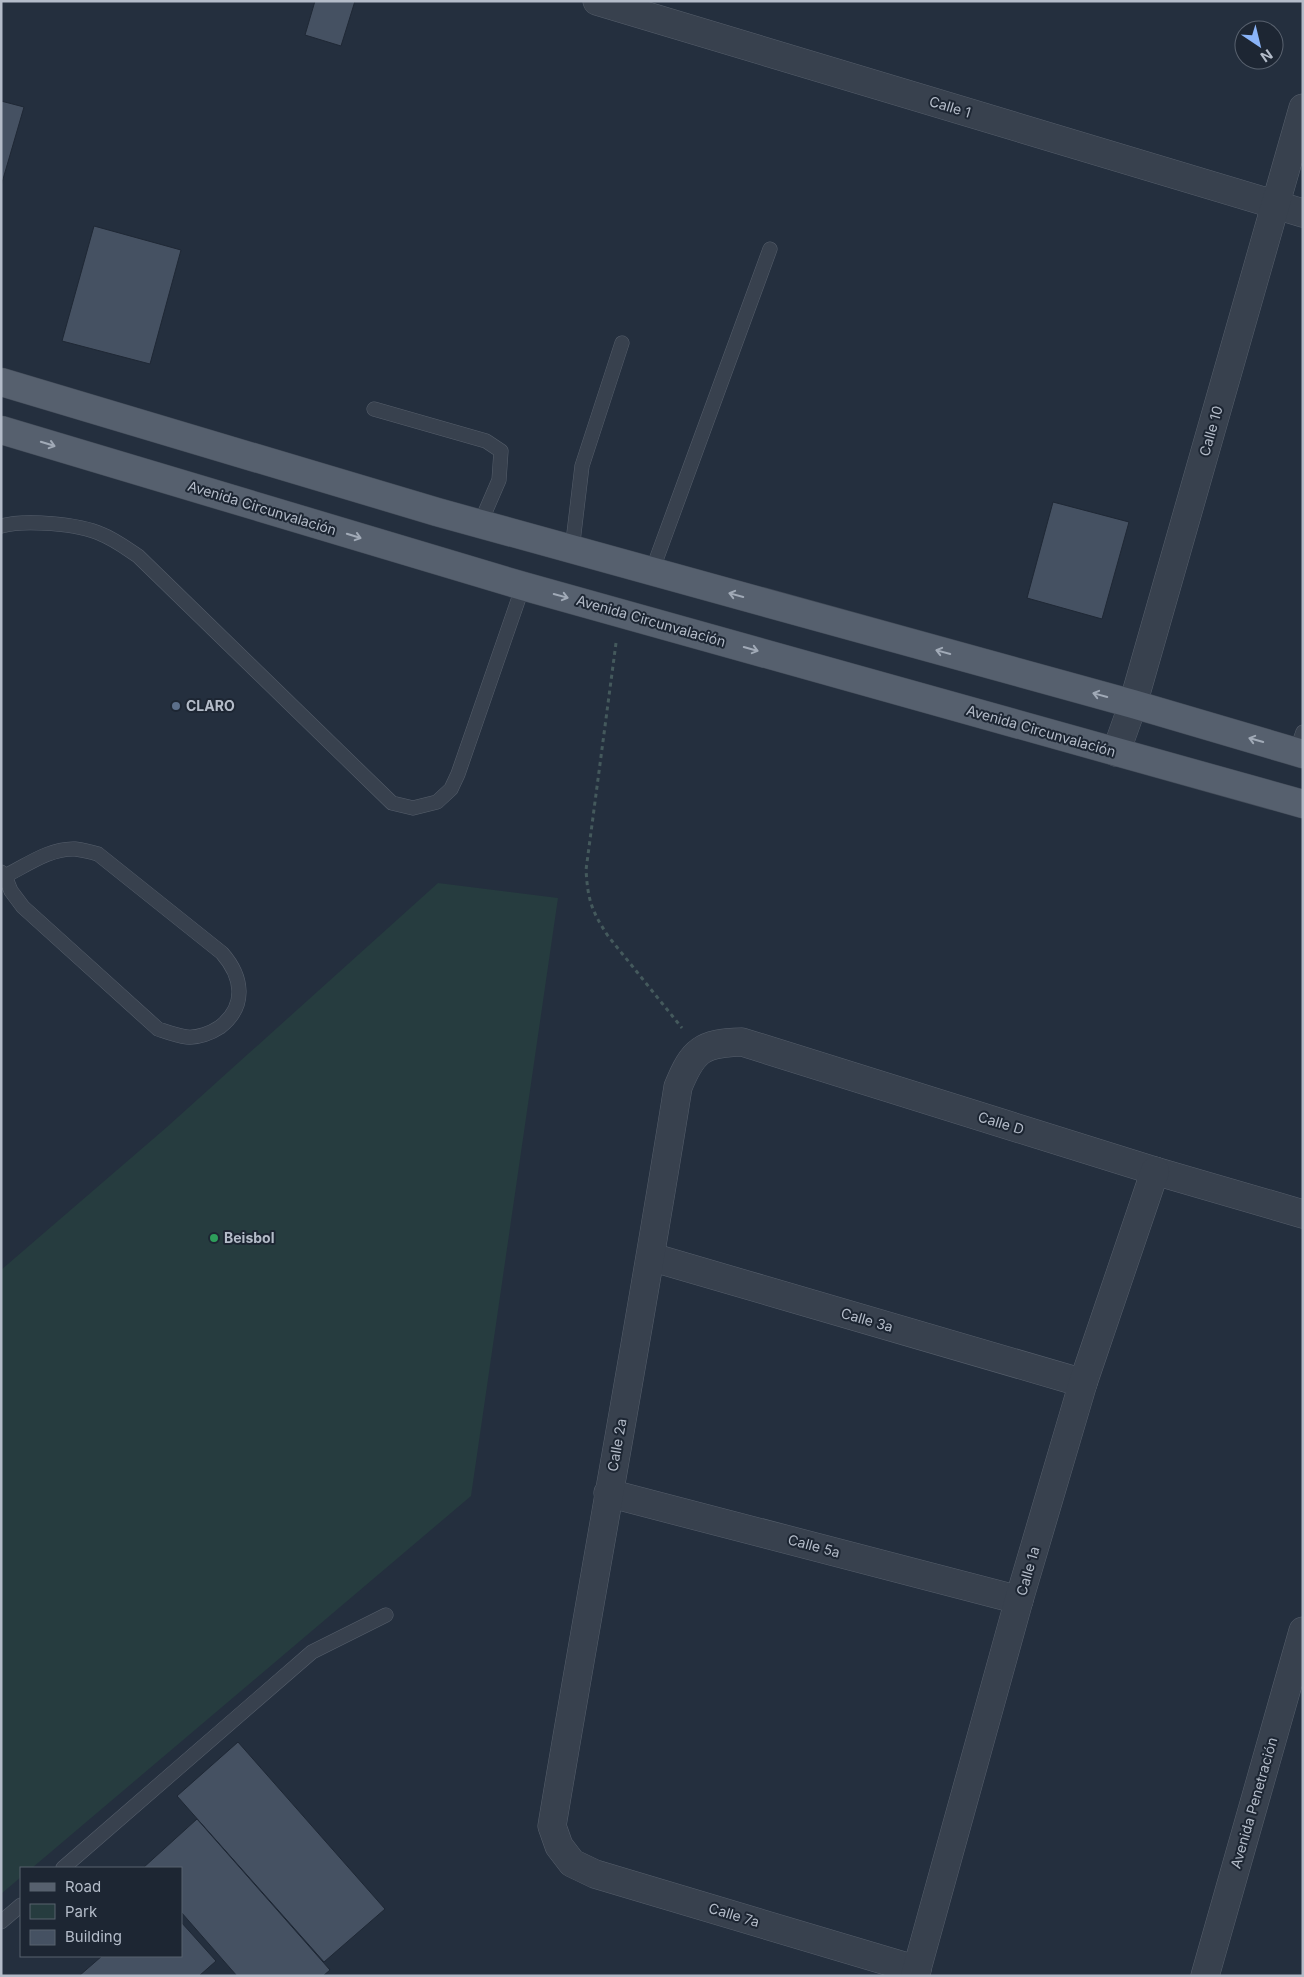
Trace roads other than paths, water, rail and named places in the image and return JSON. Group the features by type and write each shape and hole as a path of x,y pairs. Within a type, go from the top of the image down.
{"main road":[{"path":"1,382 572,550 1133,704 1301,746"},
{"name":"Avenida Circunvalación","path":"1,430 522,586 1303,804"}],"street":[{"name":"Calle 1","path":"597,1 1303,213"},
{"name":"Calle 10","path":"1116,752 1133,704 1303,108"},
{"name":"Calle D","path":"700,1050 722,1042 742,1042 1156,1171 1303,1214"},
{"name":"Calle 2a","path":"559,1846 552,1826 608,1493 651,1257 678,1087 686,1066 700,1050"},
{"name":"Calle 1a","path":"916,1973 1019,1600 1083,1383 1156,1171"},
{"name":"Calle 3a","path":"651,1257 1083,1383"},
{"name":"Calle 5a","path":"608,1493 1019,1600"},
{"name":"Avenida Penetración","path":"1205,1976 1303,1631"},
{"name":"Calle 7a","path":"559,1846 572,1863 595,1874 916,1973"}],"lane":[{"path":"652,571 770,250"},
{"path":"572,550 582,466 622,343"},
{"path":"374,409 479,438 500,451 499,480 480,524"},
{"path":"1,526 9,523 56,523 100,533 124,546 138,556 392,802 413,808 437,802 451,789 458,774 522,586"},
{"path":"75,849 98,854 222,953 231,963 239,982 238,1002 234,1013 228,1021 212,1032 189,1037 175,1035 158,1029 23,907 3,874 61,850 75,849"},
{"path":"64,1867 312,1652 386,1615"},
{"path":"1,1922 20,1906"}],"place":[{"name":"CLARO","path":"176,706"},
{"name":"Beisbol","path":"214,1238"}]}
